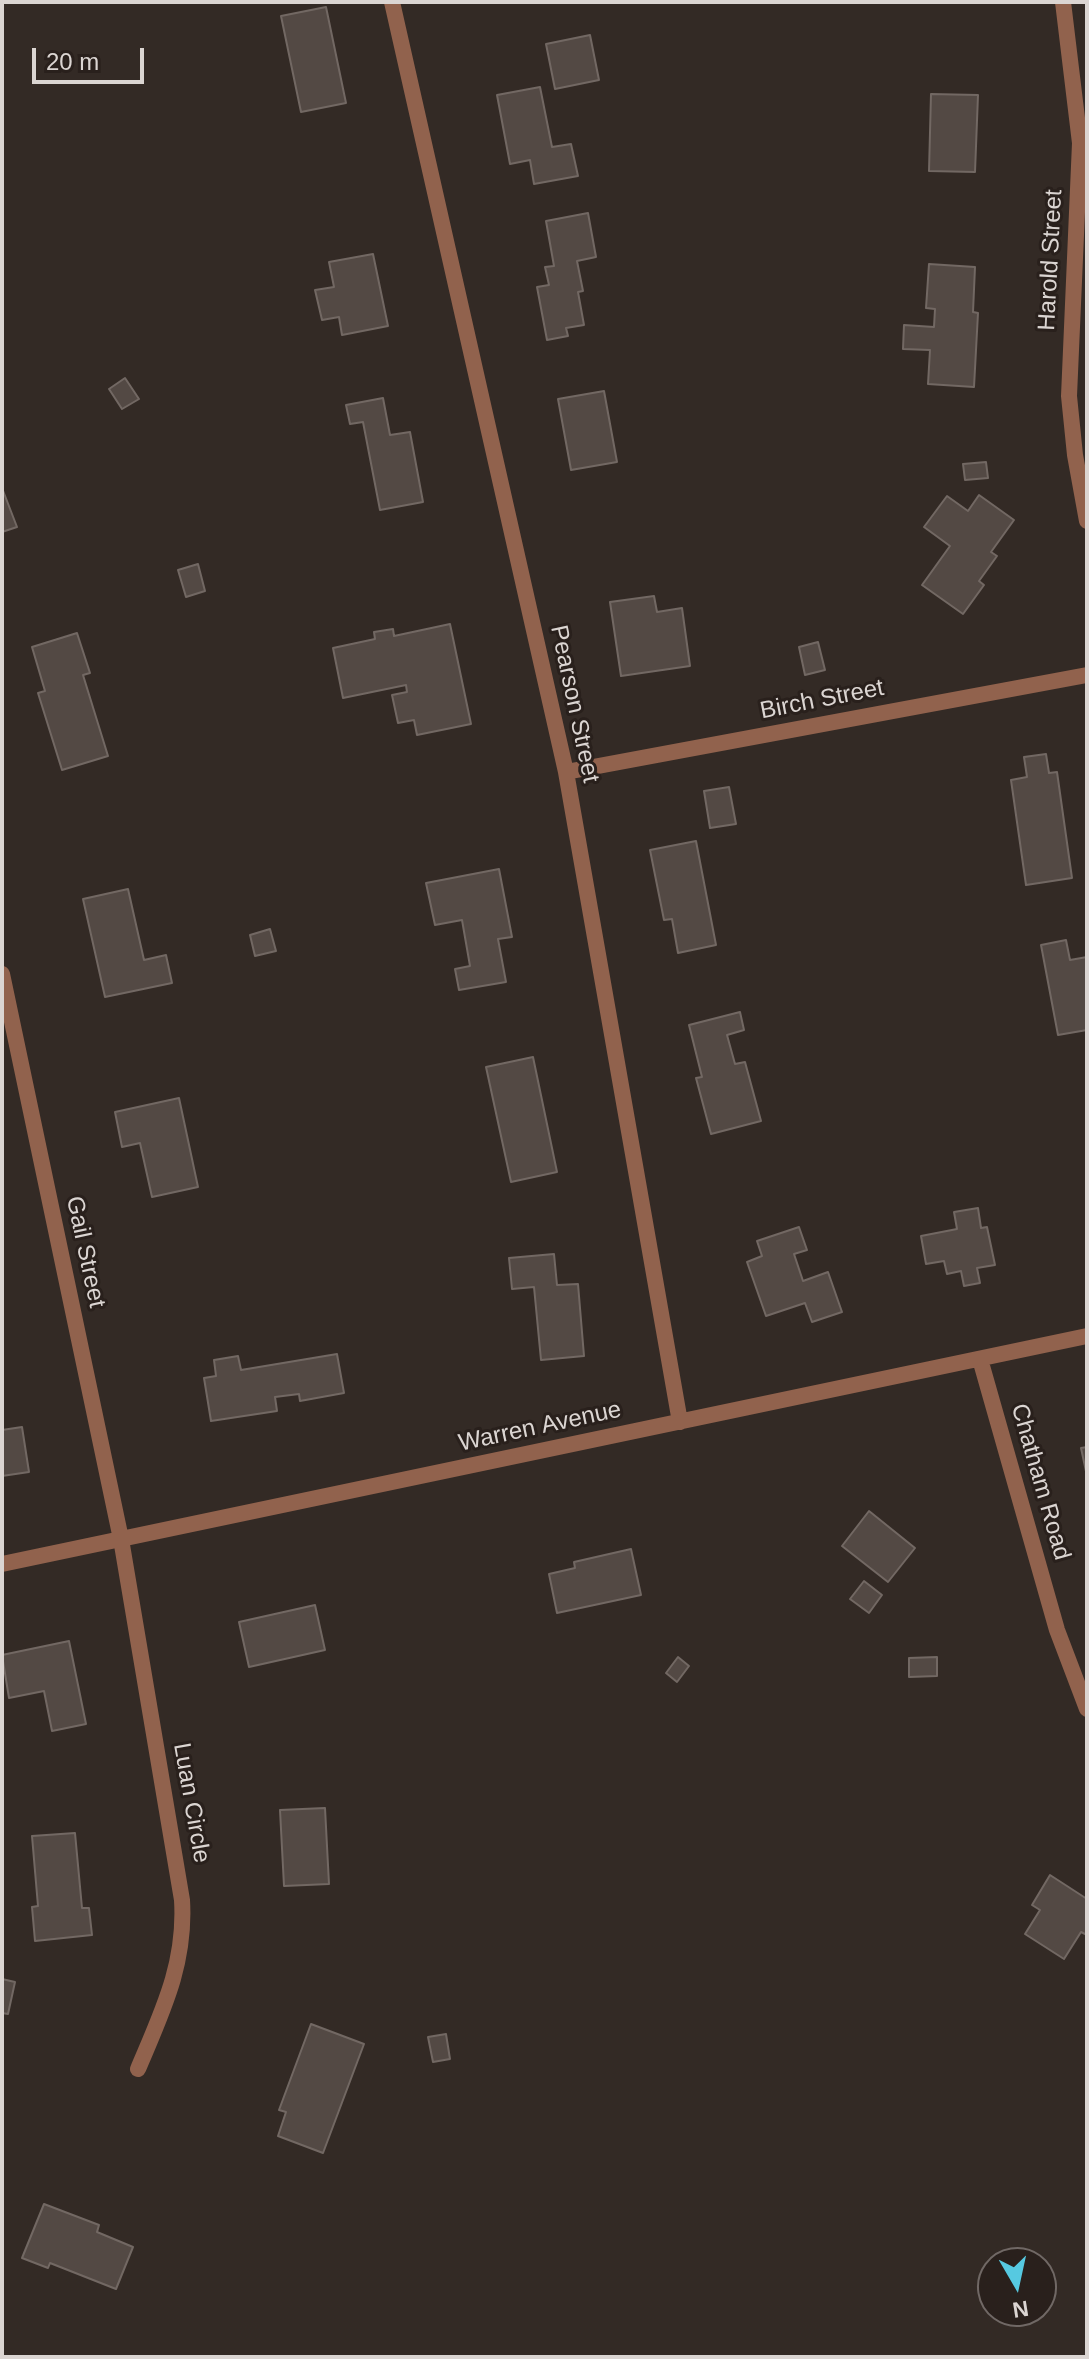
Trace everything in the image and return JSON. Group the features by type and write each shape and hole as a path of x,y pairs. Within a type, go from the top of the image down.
{"street":[{"name":"Pearson Street","path":"392,2 566,772 680,1422"},
{"name":"Harold Street","path":"1063,2 1080,143 1069,396 1087,521"},
{"name":"Birch Street","path":"566,772 1087,675"},
{"name":"Gail Street","path":"2,974 121,1539"},
{"name":"Warren Avenue","path":"2,1564 1087,1336"},
{"name":"Chatham Road","path":"980,1359 1057,1630 1087,1709"},
{"name":"Luan Circle","path":"121,1539 178,1865 184,1928 172,1987 138,2069"}],"building":[{"path":"326,7 346,103 301,112 281,16"},
{"path":"590,35 599,80 555,89 546,44"},
{"path":"540,87 552,147 571,144 578,176 534,184 530,160 510,164 497,95"},
{"path":"931,94 978,95 975,172 929,171"},
{"path":"588,213 596,257 577,261 583,291 578,292 584,325 566,328 568,336 547,340 537,287 549,285 545,267 554,266 546,221"},
{"path":"373,254 388,326 342,335 339,317 322,320 315,290 334,287 329,262"},
{"path":"929,264 975,267 973,312 978,313 974,387 928,384 930,350 903,349 904,325 934,327 935,309 926,308"},
{"path":"125,378 139,399 122,409 109,389"},
{"path":"604,391 617,462 571,470 558,399"},
{"path":"383,398 390,435 410,432 423,502 380,510 363,422 350,424 346,405"},
{"path":"986,462 988,478 965,480 963,464"},
{"path":"2,488 17,527 2,532"},
{"path":"979,495 1014,520 991,552 997,556 979,581 984,585 963,614 922,585 950,546 924,527 947,496 968,511"},
{"path":"198,564 205,591 186,597 178,570"},
{"path":"654,596 657,612 682,608 690,666 621,676 610,602"},
{"path":"450,624 471,724 417,735 414,720 398,723 392,695 407,692 406,685 343,698 333,648 375,639 374,632 393,629 394,636"},
{"path":"77,633 90,673 83,675 108,756 62,770 38,693 45,691 32,647"},
{"path":"818,642 825,670 805,675 799,647"},
{"path":"1046,754 1049,773 1057,772 1072,878 1026,885 1011,780 1027,777 1024,757"},
{"path":"729,787 736,824 710,828 704,791"},
{"path":"696,841 716,945 678,953 672,919 664,920 650,850"},
{"path":"499,869 512,937 498,939 506,982 459,990 455,969 470,966 462,920 435,925 426,883"},
{"path":"128,889 144,960 166,955 172,983 105,997 83,899"},
{"path":"270,929 276,951 255,956 250,935"},
{"path":"1066,940 1070,960 1087,957 1087,1030 1058,1035 1041,945"},
{"path":"740,1012 744,1030 727,1035 735,1064 745,1062 761,1121 711,1134 696,1078 702,1077 689,1025"},
{"path":"533,1057 557,1172 511,1182 486,1067"},
{"path":"179,1098 198,1187 152,1197 140,1143 122,1147 115,1112"},
{"path":"978,1208 981,1228 987,1227 995,1265 977,1268 980,1283 964,1286 961,1271 947,1274 944,1261 926,1264 921,1236 957,1229 954,1212"},
{"path":"799,1227 807,1250 794,1254 803,1281 828,1272 842,1312 812,1322 805,1303 766,1316 747,1262 762,1256 757,1241"},
{"path":"554,1254 557,1285 578,1284 584,1356 541,1360 534,1287 512,1289 509,1258"},
{"path":"337,1354 344,1393 300,1401 299,1394 275,1397 277,1411 211,1421 204,1378 216,1376 214,1360 238,1356 241,1370"},
{"path":"22,1427 29,1472 2,1476 2,1430"},
{"path":"1087,1447 1087,1476 1081,1448"},
{"path":"869,1511 915,1548 888,1582 842,1546"},
{"path":"631,1549 641,1595 557,1613 549,1574 575,1568 574,1562"},
{"path":"864,1581 882,1595 869,1613 850,1599"},
{"path":"315,1605 325,1650 249,1667 239,1622"},
{"path":"69,1641 86,1724 52,1731 44,1691 9,1698 2,1655"},
{"path":"678,1657 689,1666 677,1682 666,1673"},
{"path":"937,1657 937,1676 909,1677 909,1658"},
{"path":"325,1808 329,1884 284,1886 280,1810"},
{"path":"75,1833 82,1908 89,1908 92,1935 35,1941 32,1907 38,1906 32,1836"},
{"path":"1050,1875 1087,1899 1087,1935 1081,1932 1064,1959 1025,1934 1040,1910 1032,1905"},
{"path":"2,1979 15,1982 8,2014 2,2013"},
{"path":"311,2024 364,2044 323,2153 278,2136 286,2112 279,2110"},
{"path":"446,2034 450,2059 433,2062 428,2037"},
{"path":"44,2204 99,2225 97,2232 133,2247 116,2289 50,2263 48,2268 22,2258"}]}
